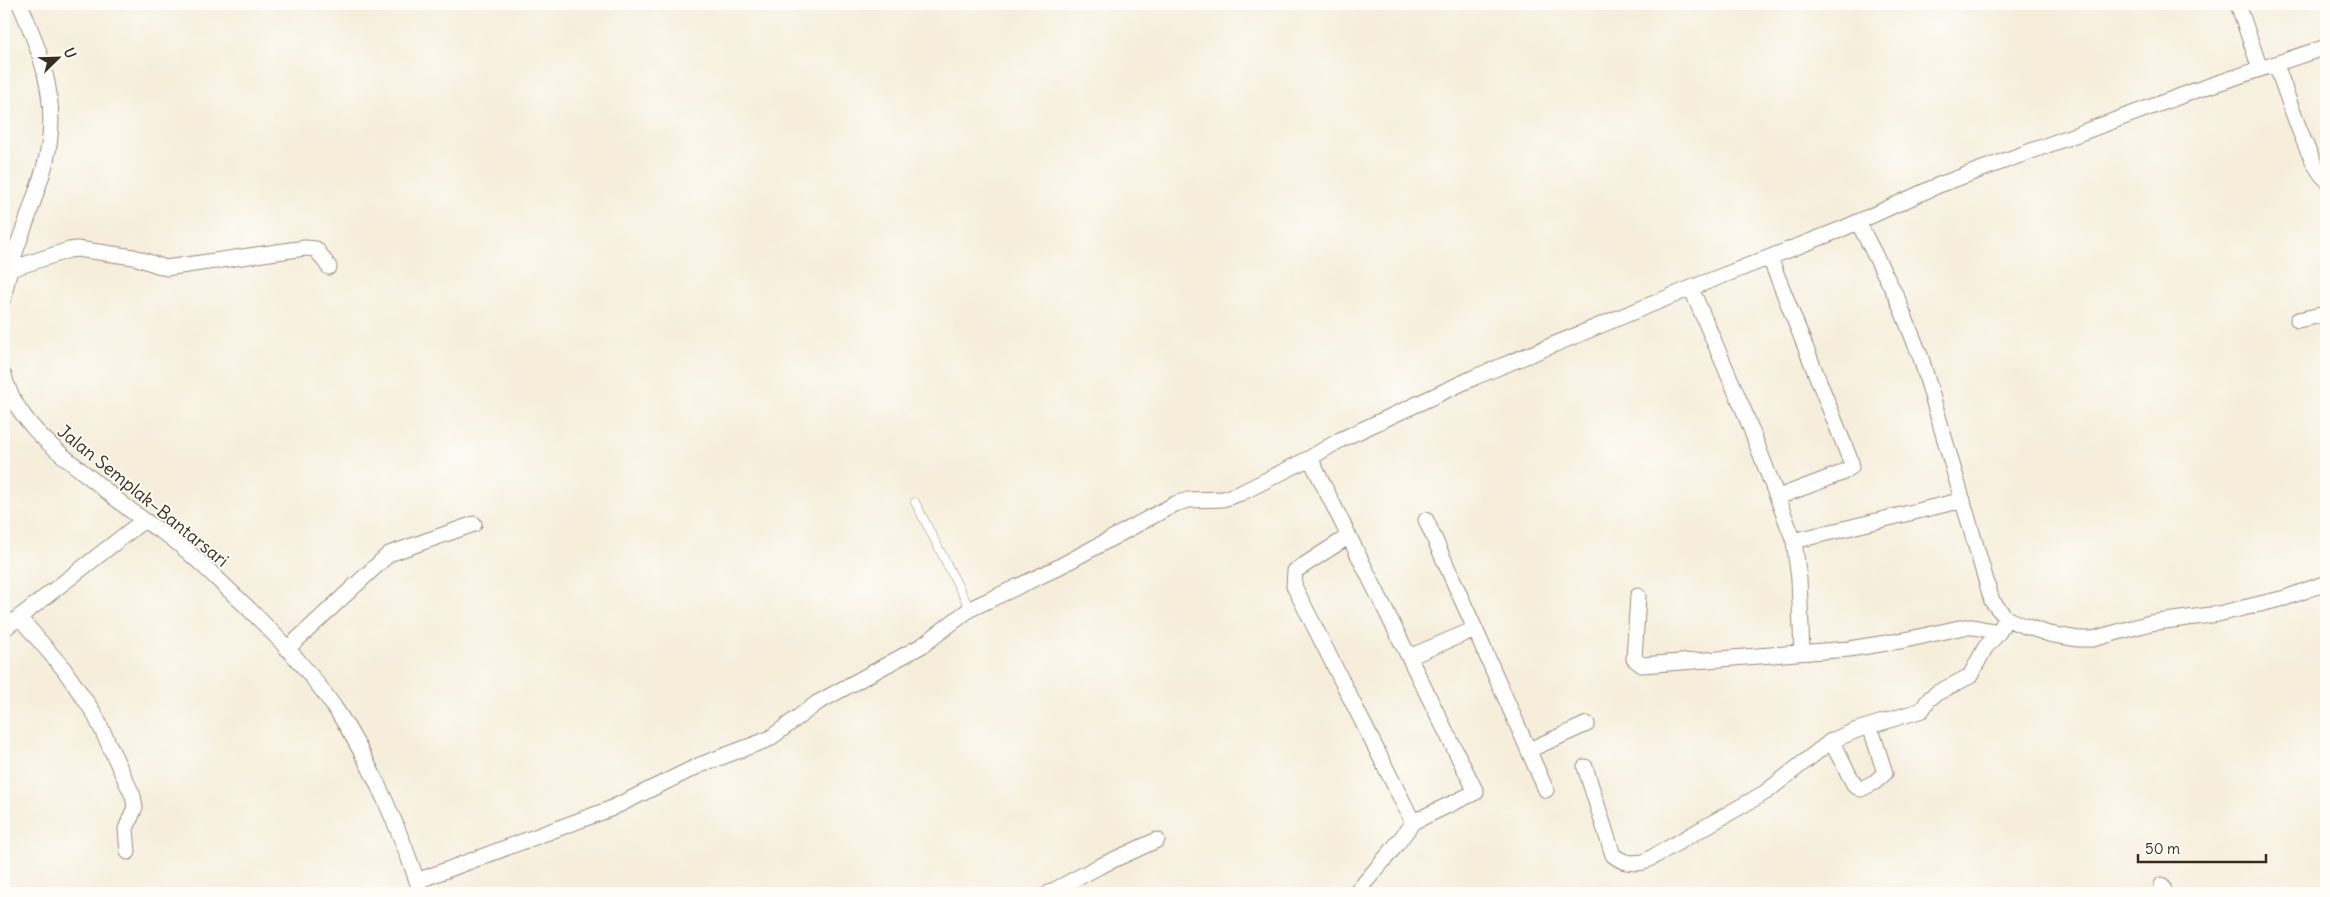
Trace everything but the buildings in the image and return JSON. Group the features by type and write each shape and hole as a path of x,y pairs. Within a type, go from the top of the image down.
{"street":[{"path":"4,297 6,274 43,170 51,123 49,85 44,64 20,4"},
{"path":"2238,4 2260,69"},
{"path":"419,887 610,809 700,765 770,739 823,699 923,645 970,609 1053,570 1170,506 1183,501 1232,496 1310,458 1371,425 1475,377 1858,222 1961,176 2326,47"},
{"path":"2276,64 2313,159 2321,176 2326,179"},
{"path":"1858,222 1881,264 1912,332 1943,429 1992,601 2006,618 2049,634 2078,639 2093,639 2150,623 2226,612 2285,598 2326,583"},
{"path":"6,274 78,249 134,257 166,268 305,248 316,249 329,267"},
{"path":"1770,258 1851,462 1850,467 1842,473 1778,497"},
{"path":"1691,288 1744,411 1794,541 1799,580 1802,652"},
{"path":"2298,320 2326,314"},
{"name":"Jalan Semplak–Bantarsari","path":"4,376 8,394 30,426 52,448 144,520 175,540 230,590 287,649 339,714 358,748 396,830 419,887"},
{"path":"1310,458 1476,792 1413,822 1356,893"},
{"path":"1794,541 1963,500"},
{"path":"4,629 144,520"},
{"path":"1426,520 1546,790"},
{"path":"287,649 389,554 474,524"},
{"path":"1349,536 1295,571 1294,586 1413,822"},
{"path":"1638,596 1634,659 1642,665 1885,644 1973,626 1999,632"},
{"path":"19,617 62,668 94,712 133,796 135,807 126,829 128,852"},
{"path":"1585,767 1613,855 1621,861 1632,864 1644,862 1766,792 1831,742 1870,726 1917,712 1937,693 1970,676 1985,648 1999,632 2006,618"},
{"path":"1409,657 1475,629"},
{"path":"1529,750 1587,724"},
{"path":"1831,742 1854,786 1861,789 1875,782 1884,773 1870,726"},
{"path":"1049,893 1098,867 1157,840"}],"lane":[{"path":"915,502 970,609"}]}
